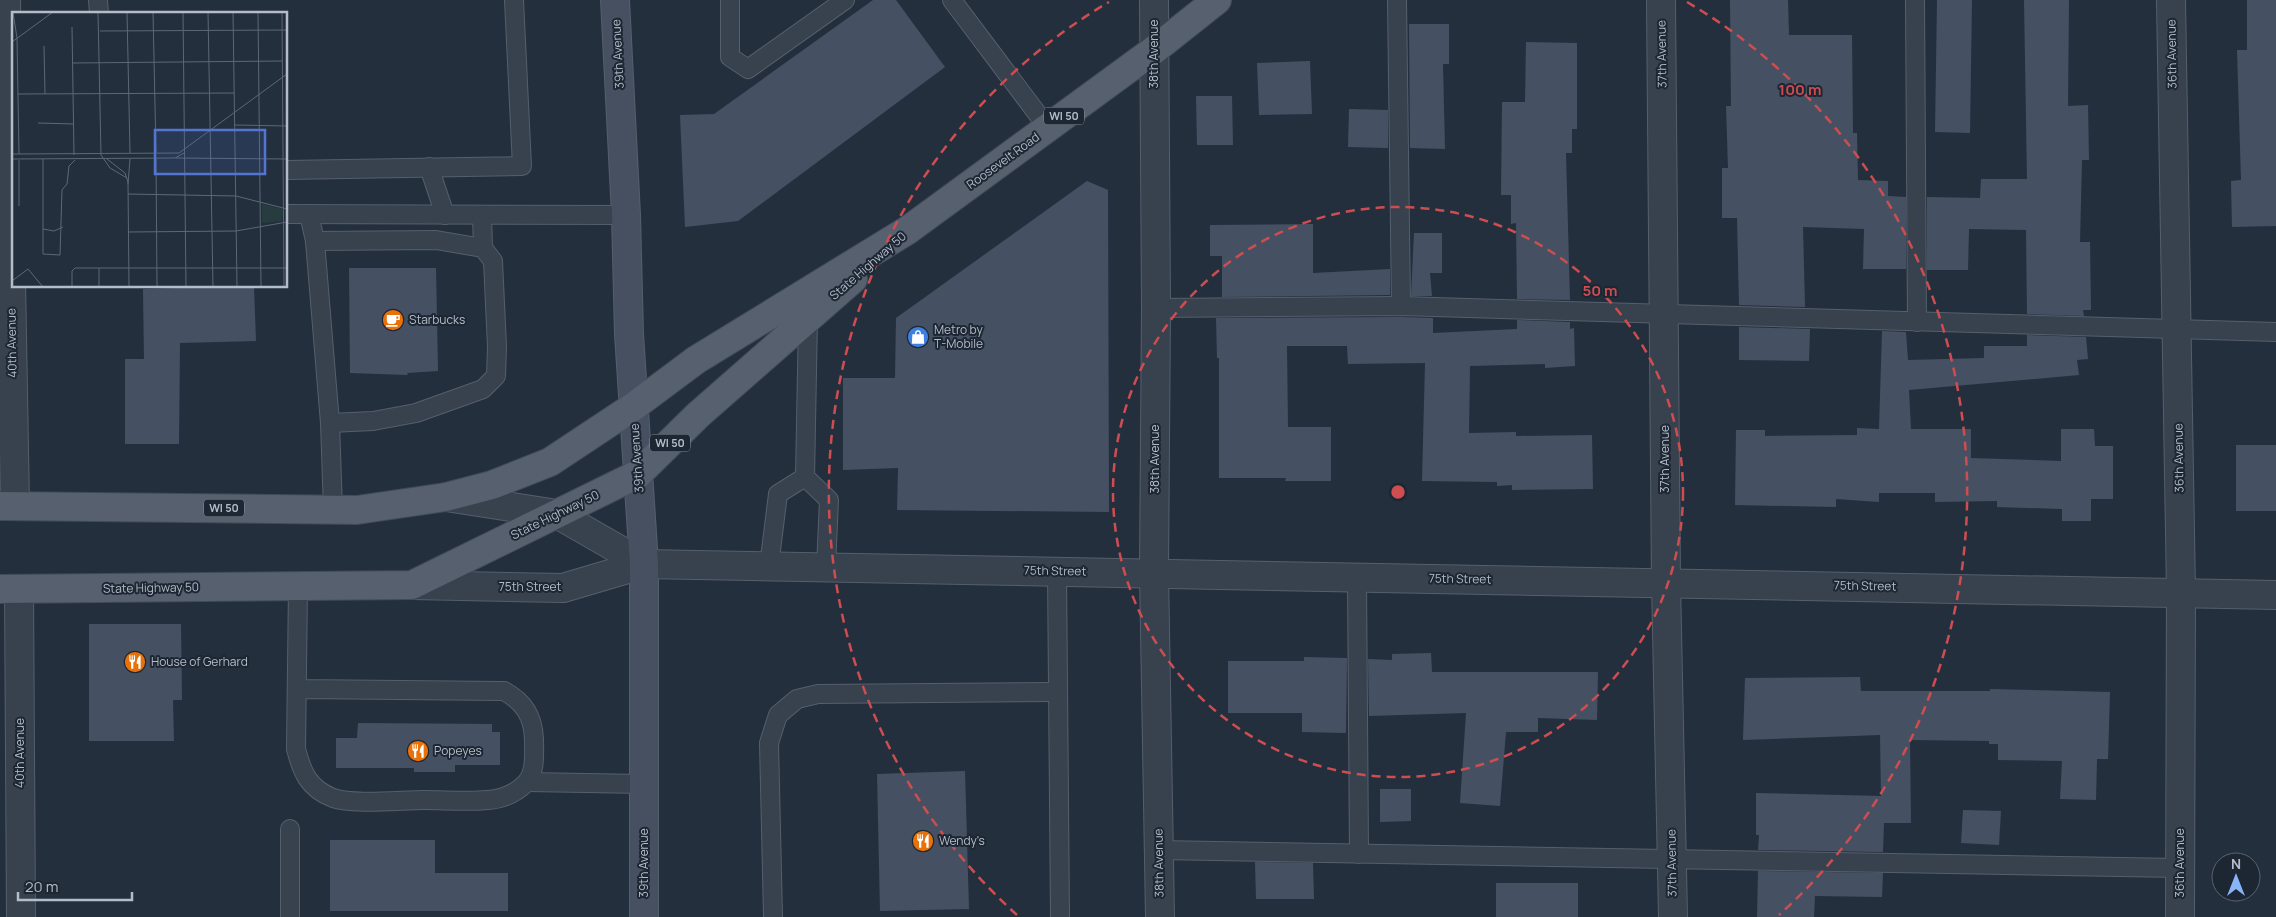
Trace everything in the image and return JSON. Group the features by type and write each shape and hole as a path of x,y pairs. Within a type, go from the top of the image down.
{"main road":[{"name":"39th Avenue","path":"615,0 626,215 628,334 644,564 644,917"},
{"name":"Roosevelt Road","path":"908,230 1154,50 1217,0"},
{"name":"State Highway 50","path":"9,589 412,585 638,474 698,415 908,230"},
{"name":"State Highway 50","path":"8,506 357,510 446,497 492,485 550,462 633,407 696,360 908,230"}],"street":[{"name":"40th Avenue","path":"6,0 8,506"},
{"name":"38th Avenue","path":"1154,0 1156,308 1154,573 1160,917"},
{"name":"37th Avenue","path":"1661,0 1666,583 1673,917"},
{"name":"36th Avenue","path":"2171,0 2181,592 2180,917"},
{"name":"75th Street","path":"446,497 558,514 644,564"},
{"name":"75th Street","path":"412,585 563,588 644,564 2276,595"},
{"name":"40th Avenue","path":"9,589 21,917"}],"lane":[{"path":"288,170 522,166 514,0"},
{"path":"730,0 730,57 748,69 826,7 845,0"},
{"path":"952,0 1048,128"},
{"path":"1396,0 1401,306"},
{"path":"1915,0 1917,322"},
{"path":"430,167 445,215"},
{"path":"288,214 626,215"},
{"path":"309,214 315,241 330,423 333,510"},
{"path":"330,423 373,421 416,413 483,389 496,376 497,347 492,261 483,248 482,215"},
{"path":"315,241 436,240 483,248"},
{"path":"1156,308 1401,306 2276,332"},
{"path":"808,318 805,477 829,500 826,567"},
{"path":"769,566 778,494 805,477"},
{"path":"1056,571 1060,917"},
{"path":"1357,577 1359,854"},
{"path":"297,689 504,691 518,699 529,715 534,728 534,763 527,782 512,794 489,800 358,801 334,798 315,787 301,771 296,749 298,586"},
{"path":"773,917 769,743 778,715 797,699 818,694 1056,692"},
{"path":"527,782 644,784"},
{"path":"290,829 290,917"},
{"path":"1159,850 2179,868"}],"building":[{"path":"873,0 896,0 945,67 738,221 685,227 680,115 714,114"},
{"path":"1730,0 1788,0 1789,35 1852,35 1853,133 1857,133 1858,180 1888,181 1888,196 1906,197 1906,269 1863,269 1864,229 1803,227 1805,307 1739,305 1737,218 1722,218 1722,168 1728,168 1726,106 1731,106"},
{"path":"1937,0 1972,0 1970,133 1935,132"},
{"path":"2024,0 2069,0 2068,106 2088,105 2089,160 2082,160 2080,242 2090,242 2091,310 2083,310 2084,316 2027,314 2026,230 1969,229 1968,270 1927,270 1927,197 1980,198 1981,179 2027,179"},
{"path":"2247,0 2276,0 2276,226 2232,227 2231,181 2241,180 2237,50 2247,50"},
{"path":"1409,24 1449,24 1449,64 1443,64 1445,149 1410,148"},
{"path":"1526,42 1577,43 1577,129 1572,129 1572,153 1566,153 1570,300 1517,299 1516,223 1511,224 1511,195 1501,195 1502,102 1525,102"},
{"path":"1310,61 1312,114 1259,115 1257,63"},
{"path":"1196,96 1232,96 1233,145 1197,145"},
{"path":"1349,109 1388,110 1388,148 1348,147"},
{"path":"1087,181 1108,190 1109,512 897,510 898,468 843,470 843,378 895,378 896,318"},
{"path":"1313,224 1313,273 1390,269 1390,295 1222,297 1222,256 1210,256 1210,225"},
{"path":"1414,233 1442,233 1442,273 1430,273 1432,296 1411,296"},
{"name":"Starbucks","path":"349,268 436,268 438,371 407,373 408,375 350,373"},
{"path":"254,288 256,341 180,343 179,444 125,444 125,359 144,359 143,289"},
{"path":"1216,318 1433,318 1433,333 1517,329 1517,320 1570,322 1570,329 1574,328 1575,366 1545,368 1545,364 1470,366 1469,433 1516,432 1516,436 1592,435 1593,489 1512,490 1512,485 1497,486 1497,482 1422,481 1425,363 1348,364 1347,346 1287,346 1288,427 1331,427 1331,481 1285,481 1286,478 1219,478 1219,358 1217,358"},
{"path":"1739,327 1810,329 1809,361 1739,360"},
{"path":"1882,331 1906,332 1908,360 1984,358 1984,346 2027,346 2027,335 2086,337 2088,359 2077,360 2079,375 1909,390 1911,429 1971,429 1971,458 2061,461 2061,429 2094,429 2095,446 2113,446 2113,499 2091,499 2091,521 2062,521 2062,509 1997,507 1997,501 1935,502 1935,493 1879,493 1879,502 1836,499 1836,507 1735,505 1736,430 1765,430 1765,436 1857,435 1857,428 1879,429"},
{"path":"2236,445 2276,445 2276,511 2236,511"},
{"name":"House of Gerhard","path":"89,624 181,624 182,700 173,700 174,741 89,741"},
{"path":"1431,653 1432,672 1598,672 1597,720 1538,718 1538,732 1506,732 1500,806 1460,803 1466,713 1369,716 1368,659 1392,660 1392,654"},
{"path":"1304,657 1347,658 1346,733 1302,732 1302,713 1228,713 1228,661 1304,661"},
{"path":"1860,677 1861,691 1990,691 1990,689 2110,692 2108,759 2097,759 2096,800 2060,799 2062,761 1998,760 1998,744 1989,744 1989,741 1910,740 1911,823 1884,823 1883,852 1758,850 1759,835 1756,835 1756,793 1881,796 1880,735 1743,740 1745,678"},
{"name":"Popeyes","path":"358,723 492,724 492,732 500,732 500,765 455,765 455,772 414,772 414,768 336,768 336,738 357,738"},
{"name":"Wendy's","path":"965,771 969,909 880,911 877,774"},
{"path":"1380,789 1411,789 1411,821 1380,822"},
{"path":"1963,810 2001,811 1999,845 1961,843"},
{"path":"330,840 435,840 435,873 508,873 508,911 330,911"},
{"path":"1255,862 1313,863 1314,899 1256,899"},
{"path":"1758,871 1883,873 1882,897 1815,896 1814,917 1757,917"},
{"path":"1496,883 1578,883 1578,917 1496,917"}],"place":[{"name":"Starbucks","path":"393,320"},
{"name":"Metro by T-Mobile","path":"918,337"},
{"name":"House of Gerhard","path":"135,662"},
{"name":"Popeyes","path":"418,751"},
{"name":"Wendy's","path":"923,841"}]}
